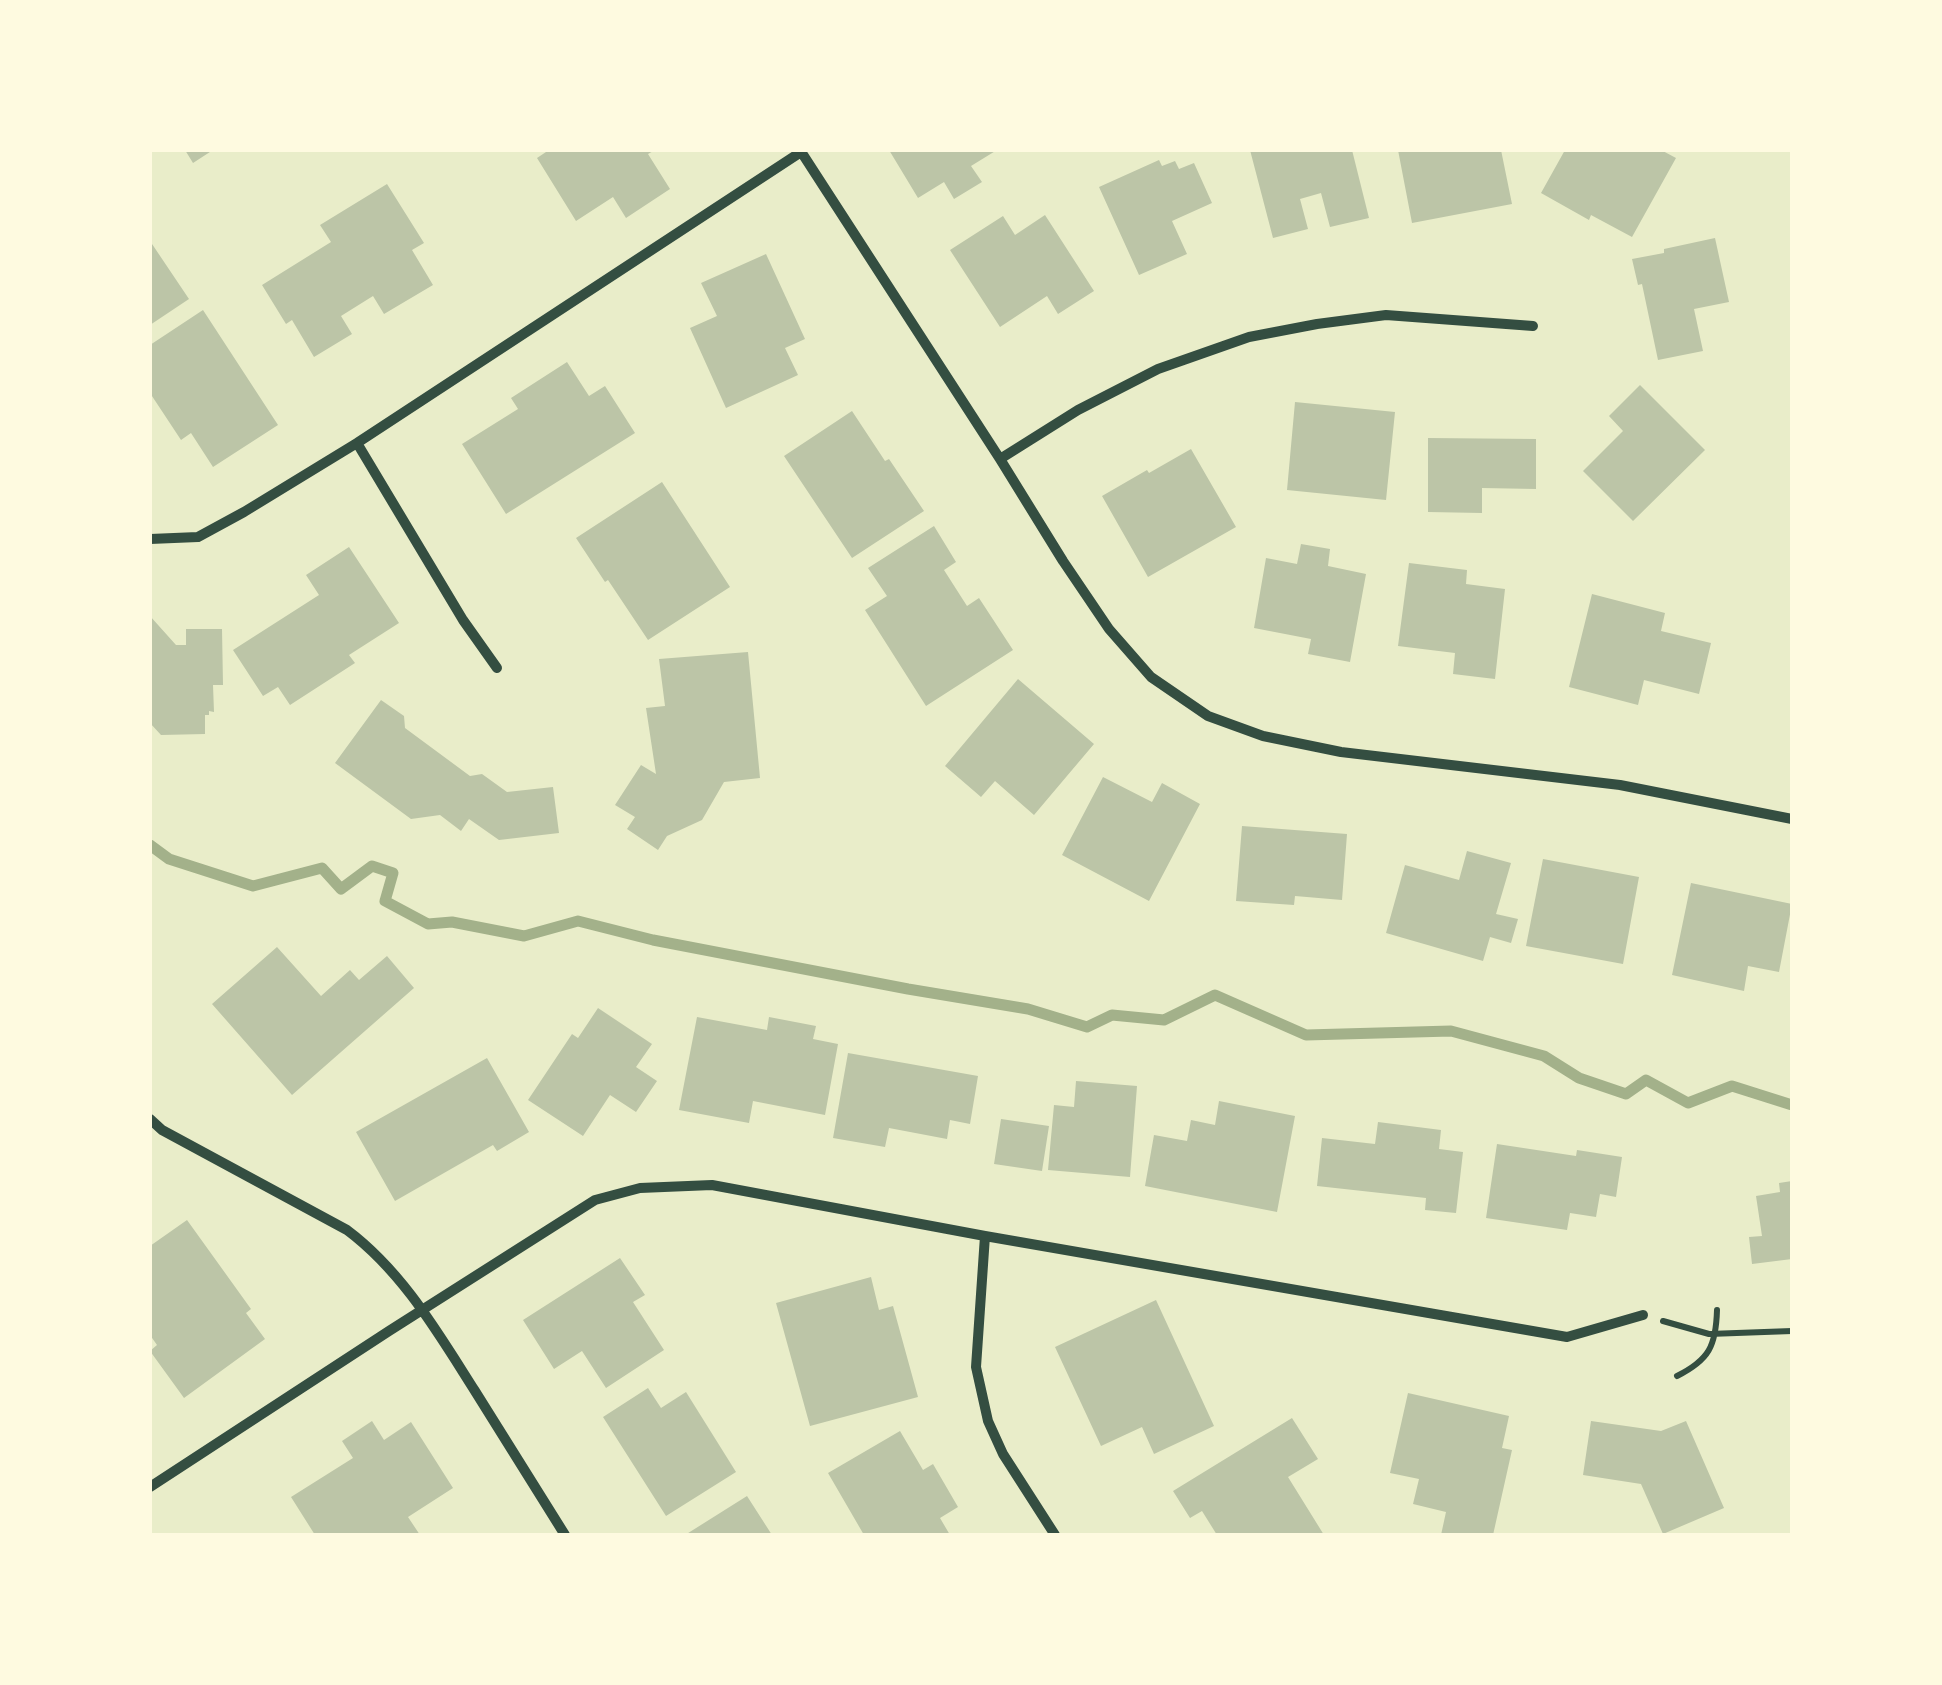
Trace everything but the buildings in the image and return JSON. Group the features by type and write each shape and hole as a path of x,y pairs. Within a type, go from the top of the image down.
{"street":[{"path":"150,538 198,537 244,512 357,443 801,151 1109,628 1151,676 1208,716 1262,736 1341,752 1620,785 1792,819"},
{"path":"1000,459 1078,410 1158,370 1249,337 1386,315 1534,326"},
{"path":"357,443 463,620 497,668"},
{"path":"150,1120 347,1230 372,1248 399,1278 445,1344 565,1535"},
{"path":"150,1487 595,1200 640,1188 712,1184 985,1236 1567,1337 1642,1315"},
{"path":"985,1236 976,1367 988,1421 1003,1454 1055,1535"}],"path":[{"path":"1676,1376 1695,1367 1709,1353 1716,1334 1717,1310"},
{"path":"1642,1315 1709,1334 1792,1330"}],"waterway":[{"path":"150,845 169,859 253,886 322,868 341,889 372,866 393,873 385,901 428,924 452,922 524,936 578,921 653,940 1028,1009 1087,1027 1112,1015 1164,1020 1215,995 1306,1035 1451,1031 1544,1056 1579,1078 1626,1094 1646,1080 1688,1103 1732,1086 1792,1105"}]}
